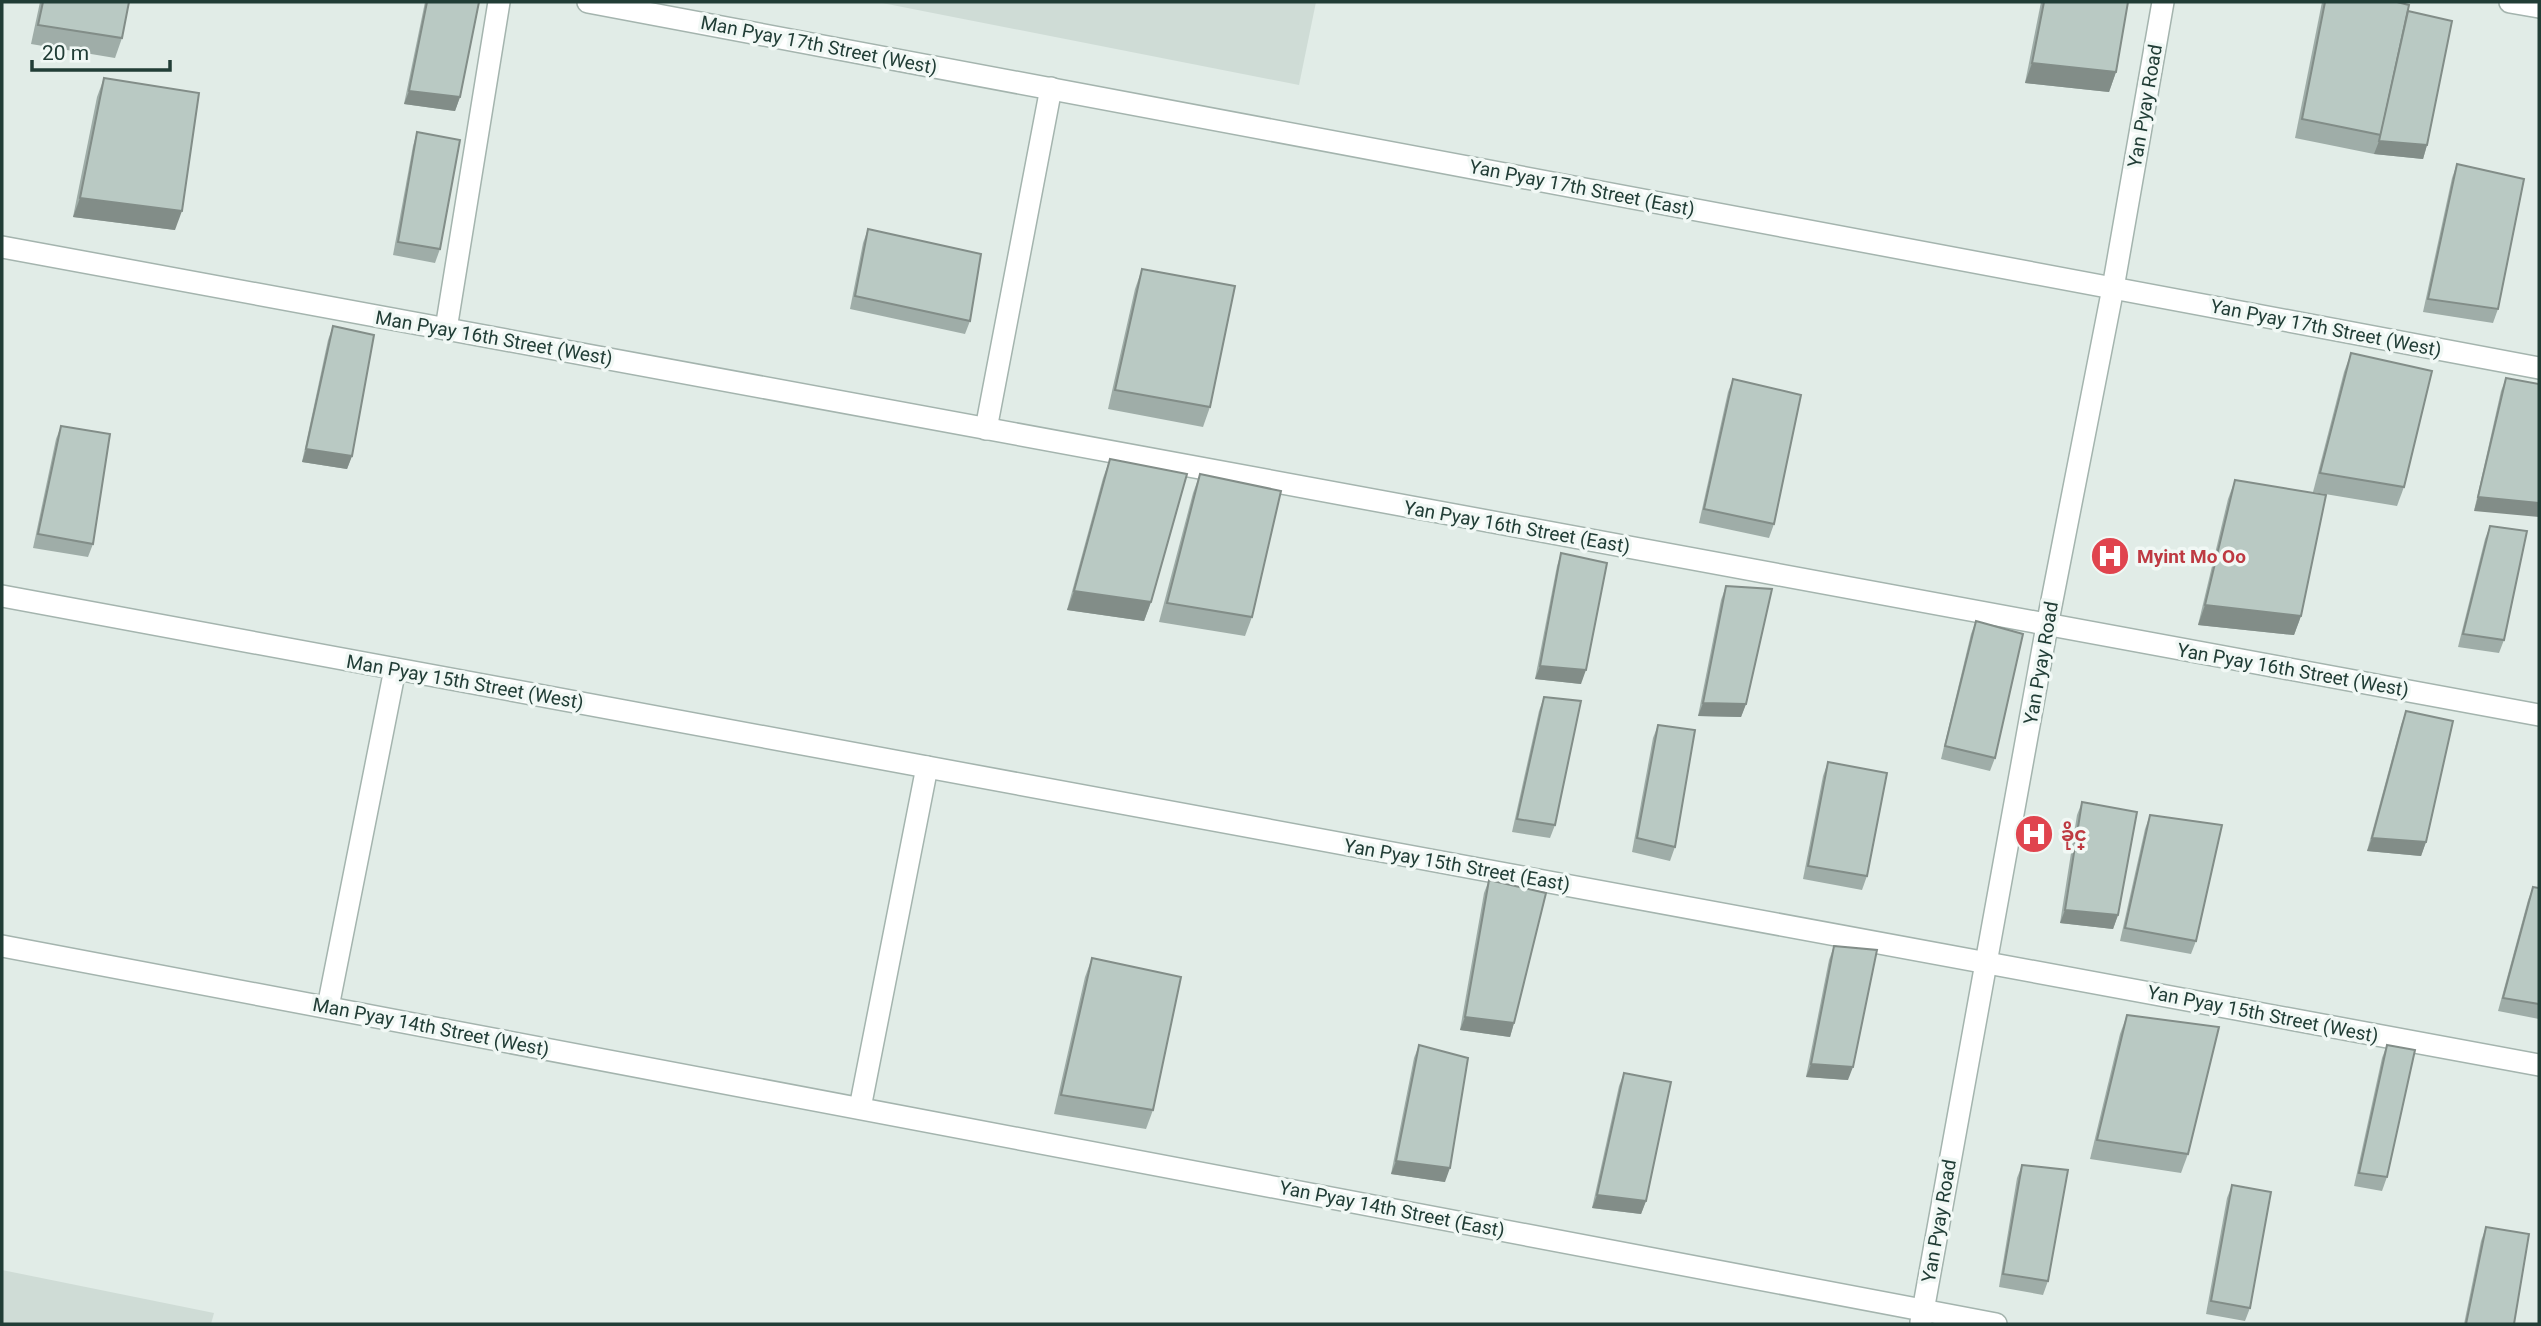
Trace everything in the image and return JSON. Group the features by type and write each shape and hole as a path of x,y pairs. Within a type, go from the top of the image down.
{"street":[{"path":"446,329 499,2"},
{"name":"Man Pyay 17th Street (West)","path":"588,2 1051,88"},
{"name":"Yan Pyay Road","path":"1922,1317 2048,626 2113,288 2163,2"},
{"path":"2510,2 2539,7"},
{"path":"986,429 1051,88"},
{"name":"Yan Pyay 17th Street (East)","path":"1051,88 2113,288"},
{"name":"Man Pyay 16th Street (West)","path":"2,247 986,429"},
{"name":"Yan Pyay 17th Street (West)","path":"2113,288 2539,368"},
{"name":"Yan Pyay 16th Street (East)","path":"986,429 2048,626"},
{"name":"Man Pyay 15th Street (West)","path":"2,596 927,767"},
{"name":"Yan Pyay 16th Street (West)","path":"2048,626 2539,715"},
{"path":"328,1007 395,669"},
{"path":"860,1108 927,767"},
{"name":"Yan Pyay 15th Street (East)","path":"927,767 1987,962"},
{"name":"Man Pyay 14th Street (West)","path":"2,946 860,1108"},
{"name":"Yan Pyay 15th Street (West)","path":"1987,962 2539,1065"},
{"name":"Yan Pyay 14th Street (East)","path":"860,1108 1922,1317 1996,1324"}],"shaded area":[{"path":"877,2 1316,2 1299,85"},
{"path":"2,1270 214,1313 211,1324 2,1324"}],"building":[{"path":"43,2 129,2 122,38 38,25"},
{"path":"427,2 479,2 460,97 409,91"},
{"path":"2044,2 2128,2 2116,72 2032,63"},
{"path":"2325,2 2397,2 2409,5 2381,135 2302,119"},
{"path":"2408,11 2452,21 2427,145 2379,141"},
{"path":"104,78 199,93 182,211 80,198"},
{"path":"417,132 460,140 440,249 398,242"},
{"path":"2457,164 2524,179 2498,309 2428,299"},
{"path":"868,229 981,254 970,321 855,296"},
{"path":"1142,269 1235,286 1210,407 1115,390"},
{"path":"333,326 374,335 352,456 306,449"},
{"path":"2351,353 2432,371 2404,487 2320,473"},
{"path":"2506,378 2539,384 2539,503 2478,497"},
{"path":"1733,379 1801,395 1774,524 1704,509"},
{"path":"61,426 110,434 93,544 38,534"},
{"path":"1110,459 1187,474 1151,602 1074,591"},
{"path":"1200,474 1281,491 1252,617 1167,603"},
{"path":"2235,480 2326,495 2301,616 2205,605"},
{"path":"2490,526 2527,531 2504,640 2463,634"},
{"path":"1561,553 1607,563 1586,670 1540,666"},
{"path":"1726,586 1772,589 1746,704 1703,703"},
{"path":"1976,621 2023,634 1995,758 1945,746"},
{"path":"1544,697 1581,701 1555,825 1517,819"},
{"path":"2406,711 2453,721 2426,842 2372,838"},
{"path":"1658,725 1695,730 1675,847 1637,838"},
{"path":"1828,762 1887,773 1867,876 1808,866"},
{"path":"2082,802 2137,812 2118,915 2065,910"},
{"path":"2150,815 2222,825 2196,941 2125,928"},
{"path":"1489,880 1546,893 1514,1023 1465,1017"},
{"path":"2533,887 2539,888 2539,1004 2503,998"},
{"path":"1834,946 1877,950 1853,1067 1811,1064"},
{"path":"1092,958 1181,977 1153,1110 1061,1095"},
{"path":"2127,1015 2219,1027 2188,1154 2097,1140"},
{"path":"1419,1045 1468,1058 1450,1168 1396,1161"},
{"path":"2387,1045 2415,1050 2387,1177 2359,1173"},
{"path":"1624,1073 1671,1082 1646,1201 1597,1195"},
{"path":"2022,1165 2068,1170 2048,1281 2003,1274"},
{"path":"2232,1185 2271,1192 2250,1308 2211,1301"},
{"path":"2486,1227 2529,1234 2514,1324 2466,1324"}],"place":[{"name":"Myint Mo Oo","path":"2110,556"},
{"name":"ခိုင္","path":"2034,834"}]}
